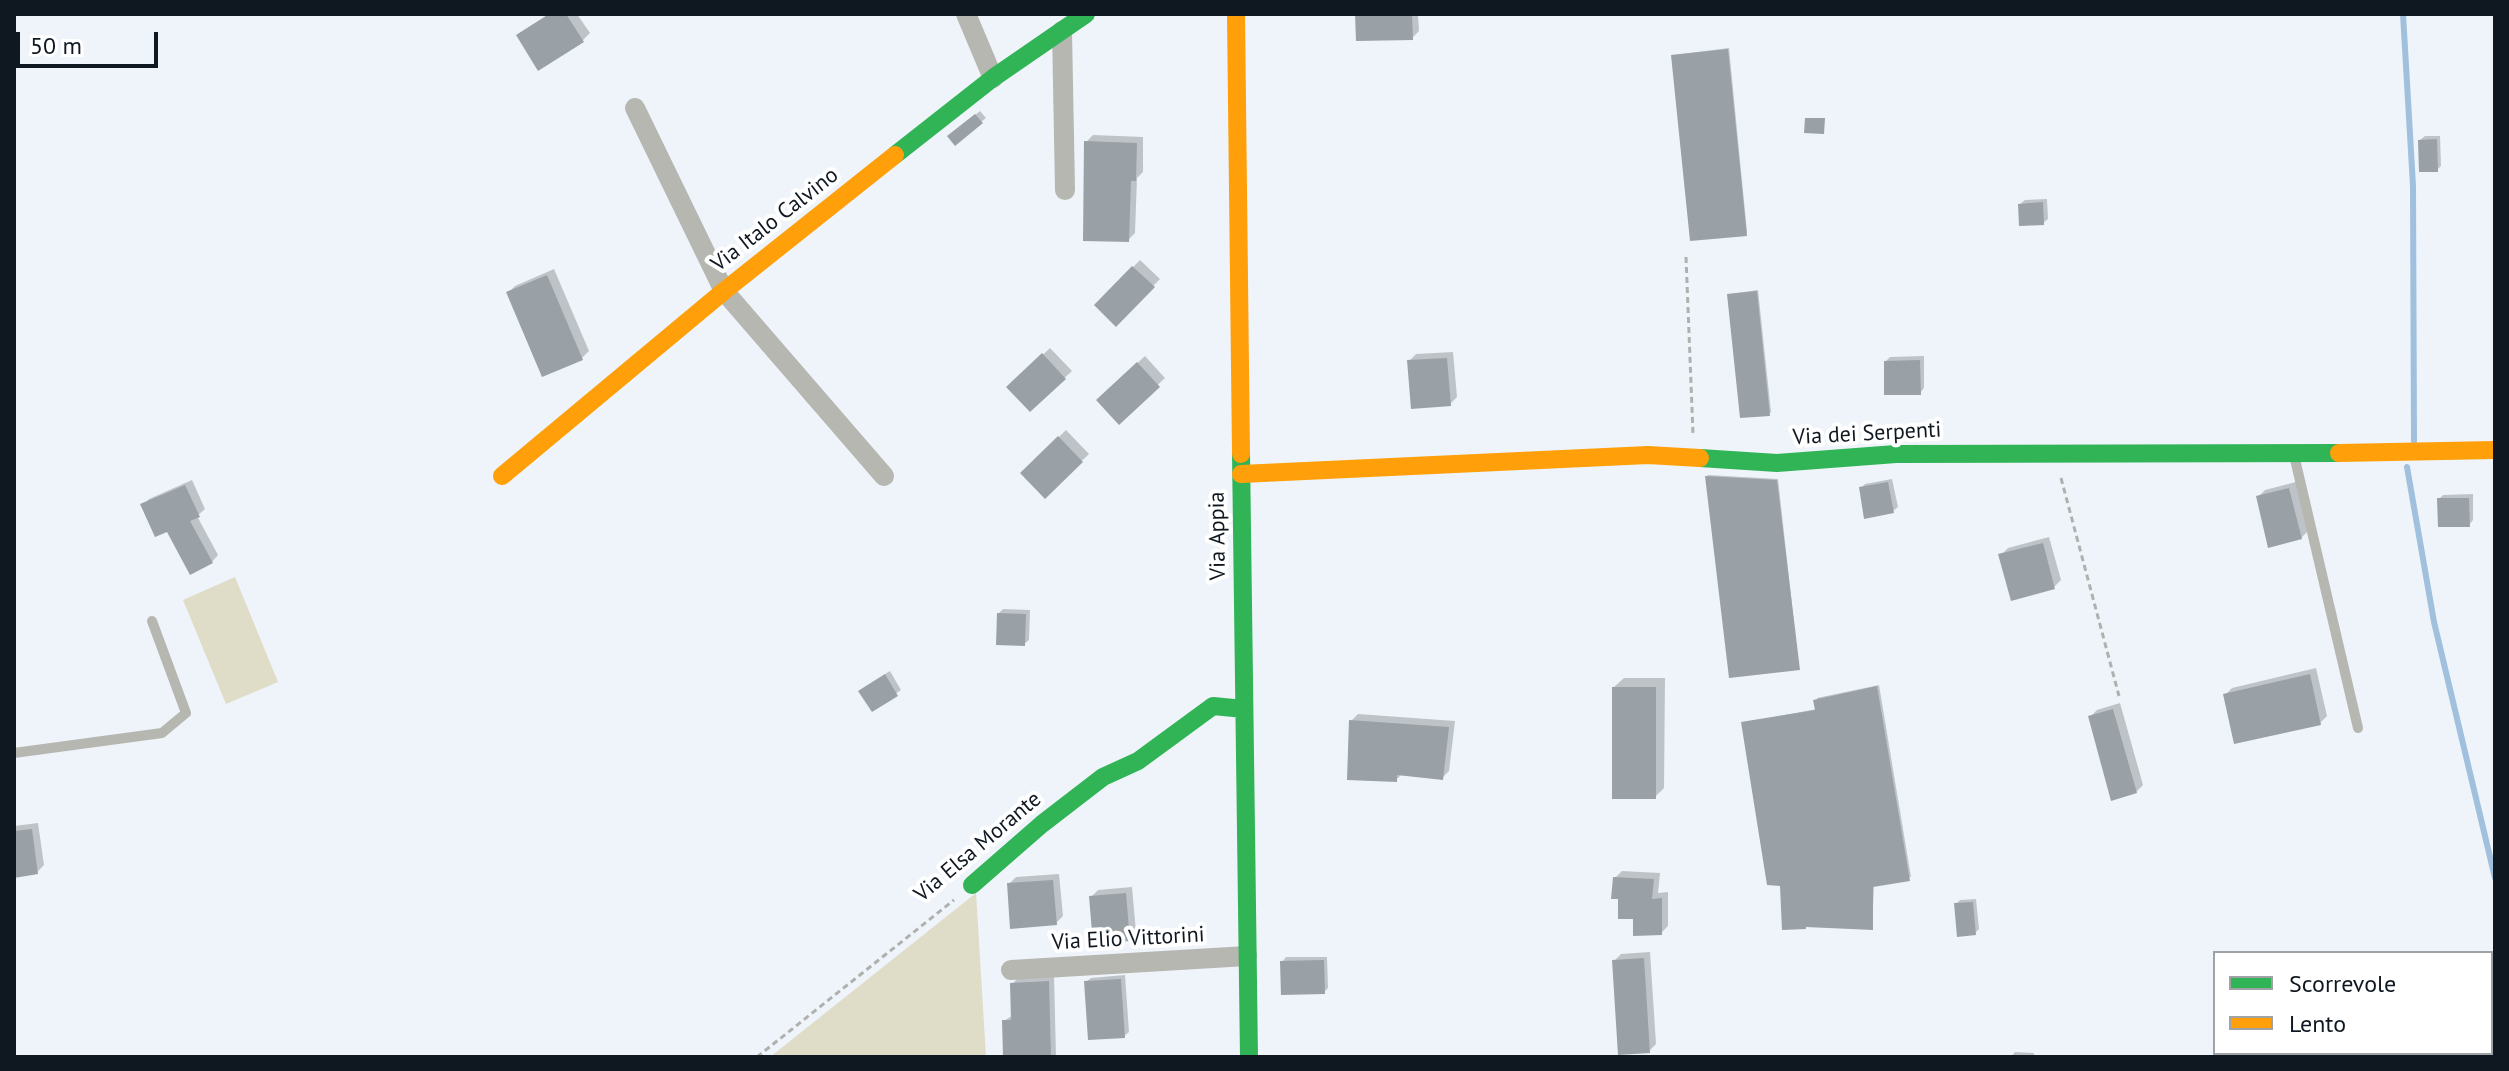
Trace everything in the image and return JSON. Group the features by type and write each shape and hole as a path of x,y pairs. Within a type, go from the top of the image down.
{"street":[{"path":"966,14 993,78"},
{"name":"Via Italo Calvino","path":"502,476 724,291 993,78 1086,14"},
{"name":"Via Appia","path":"1236,14 1249,1057"},
{"path":"1062,31 1065,190"},
{"path":"635,108 724,291 884,476"},
{"name":"Via dei Serpenti","path":"1241,474 1648,455 1777,463 1896,454 2294,454 2495,450"},
{"name":"Via Elsa Morante","path":"972,885 1042,824 1103,777 1138,761 1213,706 1244,709"},
{"name":"Via Elio Vittorini","path":"1011,970 1247,956"}],"lane":[{"path":"2294,454 2358,728"},
{"path":"14,753 162,733 186,713 152,621"}],"path":[{"path":"1686,257 1694,458"},
{"path":"2055,455 2119,696"},
{"name":"Via Elsa Morante","path":"757,1057 972,885"}],"shaded area":[{"path":"235,577 278,682 226,704 183,600"},
{"path":"976,893 986,1057 770,1057"}],"building":[{"path":"549,14 566,14 584,42 538,71 516,35"},
{"path":"1355,14 1412,14 1413,40 1356,41"},
{"path":"1728,49 1747,236 1690,241 1671,55"},
{"path":"975,114 983,123 955,146 947,136"},
{"path":"1805,118 1825,118 1824,134 1804,133"},
{"path":"2437,139 2438,172 2419,172 2418,140"},
{"path":"1084,141 1137,143 1136,181 1131,181 1129,242 1083,241"},
{"path":"2043,202 2044,225 2019,226 2018,204"},
{"path":"1132,266 1155,287 1116,327 1094,305"},
{"path":"547,275 583,360 542,377 506,292"},
{"path":"1757,291 1770,416 1740,418 1727,294"},
{"path":"1042,353 1066,379 1030,412 1006,387"},
{"path":"1447,358 1451,406 1411,409 1407,360"},
{"path":"1920,360 1921,395 1884,395 1884,361"},
{"path":"1137,362 1160,387 1119,425 1096,400"},
{"path":"1058,436 1083,462 1045,499 1020,473"},
{"path":"1705,476 1777,480 1800,670 1729,678"},
{"path":"1888,482 1894,513 1864,519 1859,487"},
{"path":"185,485 200,517 190,521 213,563 190,575 167,532 155,537 140,504"},
{"path":"2289,488 2302,539 2268,548 2256,496"},
{"path":"2437,498 2469,498 2470,527 2438,527"},
{"path":"2043,543 2055,589 2011,601 1998,554"},
{"path":"997,613 1026,614 1025,646 996,645"},
{"path":"885,674 898,696 872,712 858,691"},
{"path":"2310,674 2321,725 2234,744 2223,694"},
{"path":"1877,686 1910,881 1873,887 1873,930 1806,927 1782,930 1780,886 1767,885 1741,722 1815,710 1813,700"},
{"path":"1612,687 1656,687 1656,799 1612,799"},
{"path":"2113,709 2137,793 2111,801 2088,716"},
{"path":"1349,720 1449,727 1443,780 1397,775 1397,782 1347,780"},
{"path":"32,829 38,874 14,878 14,831"},
{"path":"1613,877 1654,879 1652,899 1662,898 1662,935 1633,936 1633,919 1618,919 1618,899 1611,899"},
{"path":"1053,880 1057,925 1010,929 1007,883"},
{"path":"1126,893 1130,941 1093,944 1089,896"},
{"path":"1973,902 1976,935 1957,937 1954,903"},
{"path":"1644,958 1650,1053 1618,1055 1612,960"},
{"path":"1324,960 1325,994 1281,995 1280,961"},
{"path":"1121,979 1125,1038 1088,1040 1084,981"},
{"path":"1049,981 1051,1057 1003,1057 1002,1020 1011,1020 1010,983"}],"waterway":[{"path":"2403,14 2413,186 2414,441"},
{"path":"2407,467 2434,622 2495,878"}],"traffic: fast":[{"path":"895,155 993,78 1086,14"},
{"path":"1700,458 1777,463 1896,454 2339,453"},
{"path":"1241,454 1249,1057"},
{"path":"972,885 1042,824 1103,777 1138,761 1213,706 1244,709"}],"traffic: slow":[{"path":"1236,14 1241,454"},
{"path":"502,476 724,291 895,155"},
{"path":"2339,453 2495,450"},
{"path":"1241,474 1648,455 1700,458"}]}
